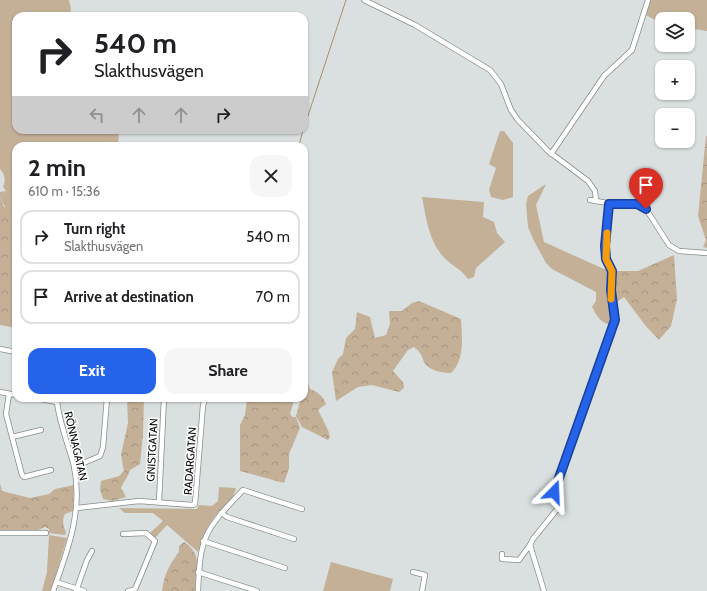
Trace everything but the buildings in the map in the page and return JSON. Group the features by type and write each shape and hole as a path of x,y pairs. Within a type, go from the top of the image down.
{"street":[{"path":"364,0 415,25 490,70 501,84 516,117 551,154 588,181 595,191 596,201"},
{"path":"551,154 604,76 632,50 648,0"},
{"path":"590,200 609,204 637,204 646,209 669,245 679,251 707,252"},
{"path":"502,554 502,559 519,560 533,539 558,508 553,495 554,490 568,455 615,320 611,290 612,271 606,259 605,246 609,204"},
{"path":"0,349 12,351"},
{"path":"0,392 12,394"},
{"path":"8,394 6,414 22,476 24,477 50,470"},
{"name":"RÖNNAGATAN","path":"53,591 72,534 77,508 74,467 58,402"},
{"path":"74,467 100,456 103,447 107,402"},
{"name":"GNISTGATAN","path":"159,502 164,402"},
{"name":"RADARGATAN","path":"77,508 139,501 192,505 197,501 204,402"},
{"path":"12,437 41,430"},
{"path":"198,591 198,572 203,541 210,527 243,490 302,509"},
{"path":"221,513 227,517 294,539"},
{"path":"0,533 46,533"},
{"path":"123,534 146,533 154,541 136,587 128,591"},
{"path":"203,541 285,568"},
{"path":"530,545 544,591"},
{"path":"77,590 87,560 92,552"},
{"path":"198,572 258,591"},
{"path":"413,572 425,575 422,591"},
{"path":"56,582 84,591"}],"green space":[{"path":"0,0 69,0 71,12 12,12 12,134 119,134 118,142 12,142 12,220 1,199 6,191 3,187 5,180 4,175 0,169"},
{"path":"650,0 707,0 707,31 695,29 695,12 655,12 655,20 646,15"},
{"path":"500,131 504,131 513,143 513,197 503,200 491,197 489,190 496,168 489,164"},
{"path":"706,136 707,248 703,247 706,240 698,216"},
{"path":"546,184 536,205 544,242 604,269 611,270 614,319 612,325 602,321 592,307 596,301 596,292 552,269 546,263 534,241 528,227 526,204 528,196"},
{"path":"6,191 1,199 4,207 12,209 12,327 0,325 0,192"},
{"path":"422,197 484,202 483,217 494,222 497,233 505,242 476,268 474,277 468,279 462,272 447,261 433,241 428,227"},
{"path":"674,255 677,299 671,326 659,340 645,325 624,297 615,303 612,292 615,271 638,271"},
{"path":"419,301 461,319 461,355 459,362 451,373 431,369 424,363 421,354 414,347 408,350 393,371 403,382 404,388 399,392 372,385 358,387 336,401 332,372 338,359 343,354 346,338 355,329 357,312 370,317 375,338 386,335 390,324 389,311 402,311 412,303"},
{"path":"308,384 310,389 318,393 325,401 326,404 318,410 328,430 330,437 328,440 302,427 296,416 300,402 308,402"},
{"path":"127,402 144,402 140,464 130,470 121,488 126,497 113,501 103,499 100,489 101,481 119,476 124,471 121,455 128,423"},
{"path":"247,402 294,402 290,413 292,417 296,417 300,428 289,454 289,468 284,483 240,471 240,425 245,415"},
{"path":"0,483 2,491 30,498 49,494 55,489 74,485 73,511 65,514 63,519 66,532 65,535 49,533 49,529 45,527 36,531 0,531"},
{"path":"219,487 236,488 232,498 215,516 210,524 198,552 167,525 155,538 150,533 163,521 153,513 125,513 119,508 197,509 199,505 212,506 218,501"},
{"path":"49,535 67,538 51,591 42,591 47,572"},
{"path":"184,542 190,547 196,558 195,591 162,591 164,580 172,561 179,552 179,546"},
{"path":"331,562 393,579 390,591 323,591"}],"waterway":[{"path":"308,116 346,0"},
{"path":"300,142 302,134"}],"slow traffic":[{"path":"607,233 605,246 606,259 612,271 611,299"}],"route":[{"path":"554,492 615,320 612,308 612,271 606,259 605,246 609,204 637,204 646,209"}]}
